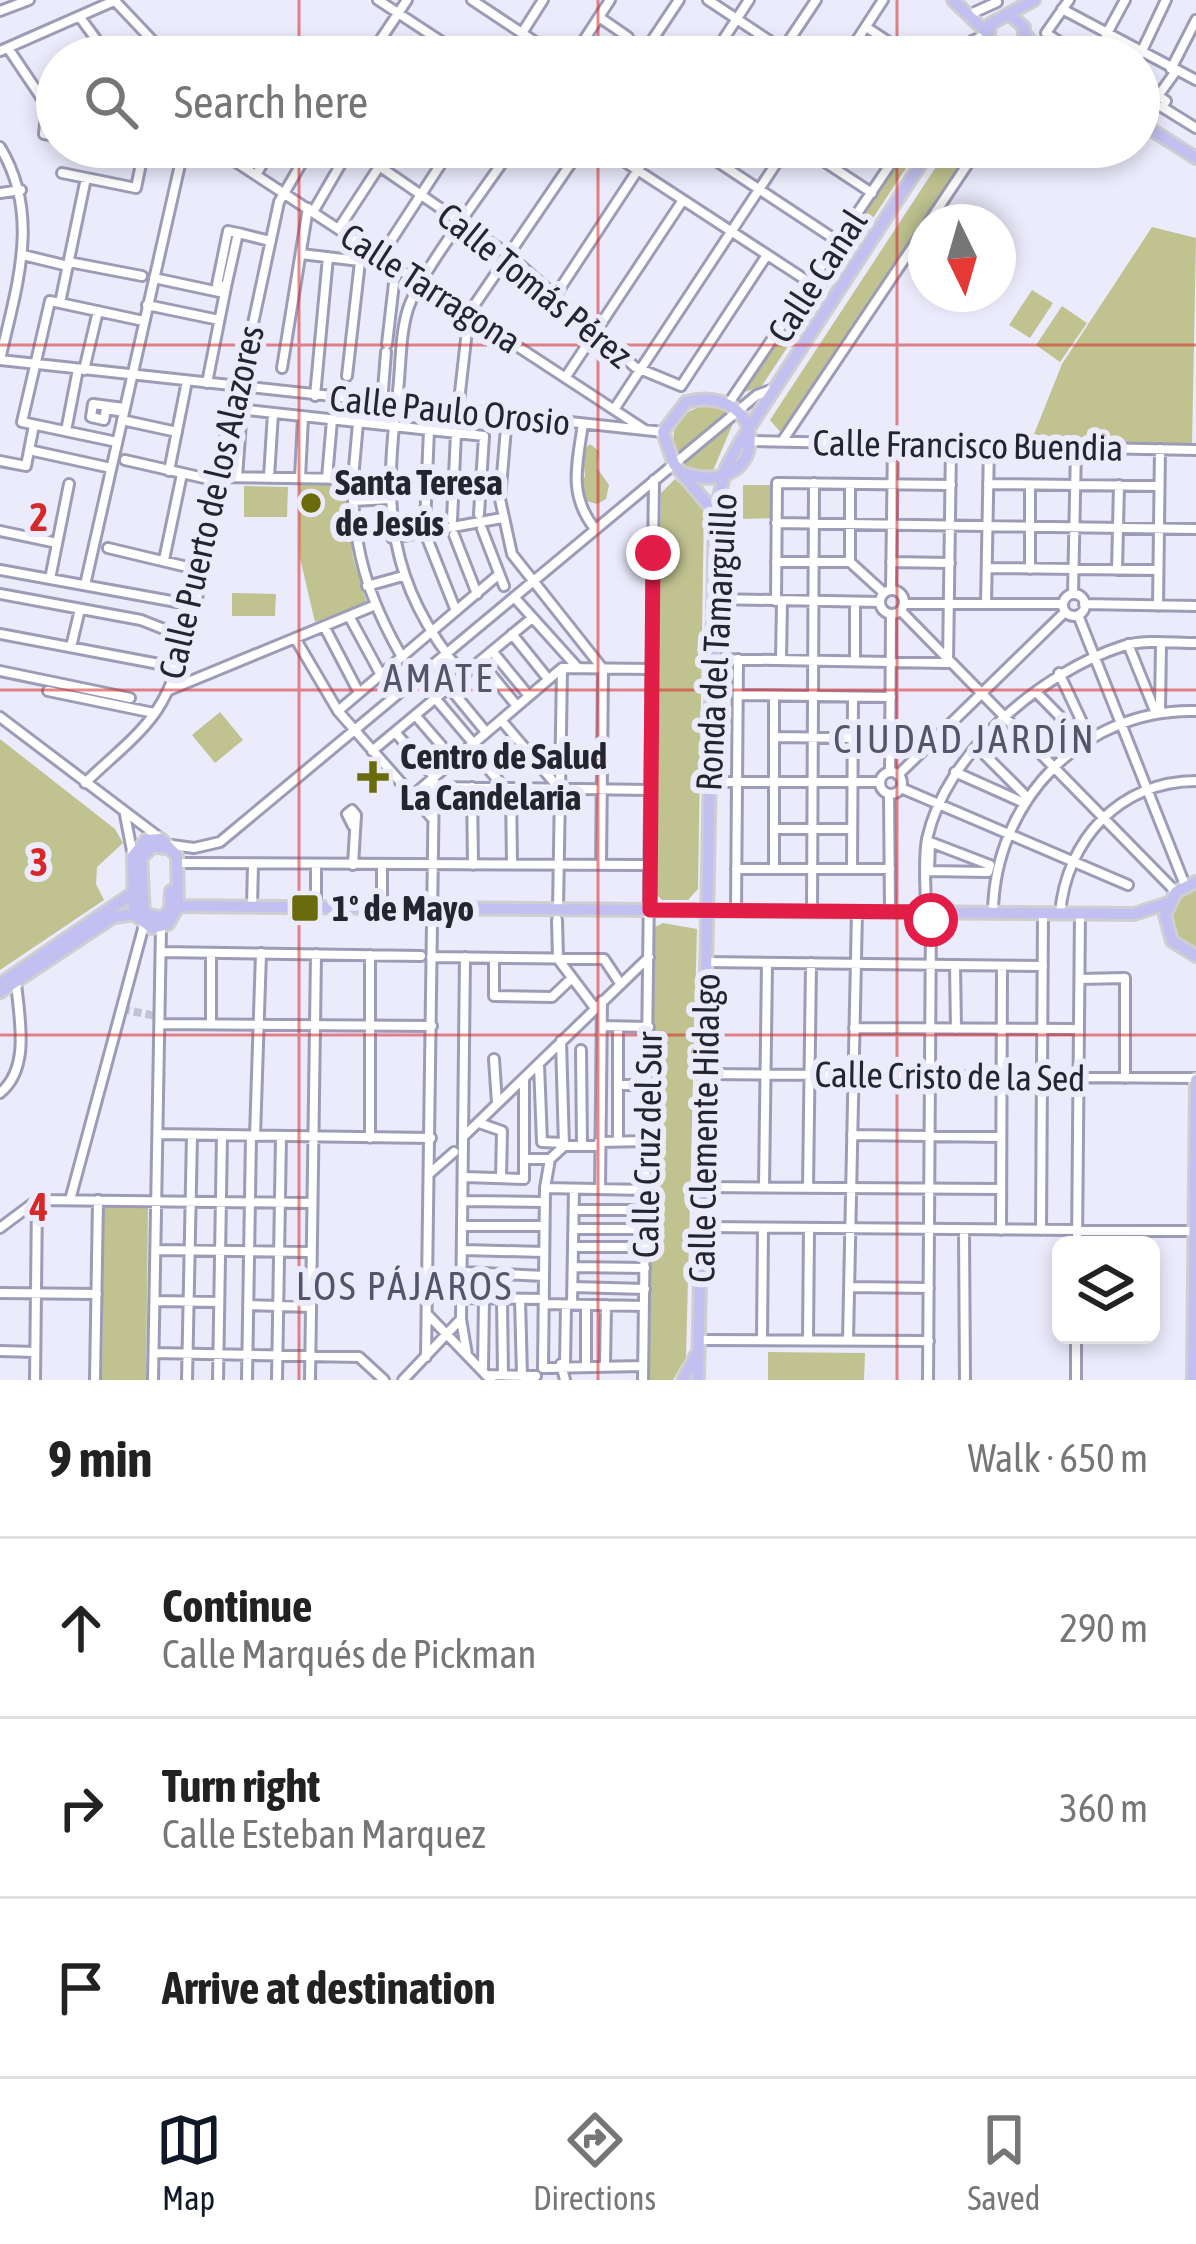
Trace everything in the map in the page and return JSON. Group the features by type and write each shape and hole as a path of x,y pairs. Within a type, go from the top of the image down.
{"main road":[{"path":"953,0 972,12 997,18 1011,16 1034,1"},
{"path":"1021,36 1034,1"},
{"path":"972,12 987,36 997,18"},
{"path":"1011,16 1028,36"},
{"path":"1160,135 1196,158"},
{"name":"Ronda del Tamarguillo","path":"707,910 715,513 723,478 746,441 750,425 918,168"},
{"path":"715,513 674,464 664,432 686,402 702,398 734,408 750,425"},
{"path":"686,474 723,478"},
{"path":"146,840 166,842 177,862 178,904 174,919 161,928 144,925 134,914 134,856 146,840"},
{"path":"172,884 167,914 148,917 141,907 141,858 146,849 159,845 171,856 178,904"},
{"path":"1138,914 1181,891"},
{"path":"1165,927 1181,891"},
{"path":"0,988 133,893"},
{"path":"178,904 557,915 650,910 1138,914 1165,927 1172,941 1196,956"},
{"name":"Calle Clemente Hidalgo","path":"694,1380 700,1343 707,910"},
{"path":"0,988 113,916 134,914"},
{"path":"1193,1380 1196,1079"},
{"name":"Calle Clemente Hidalgo","path":"694,1380 700,1343"}],"street":[{"path":"0,11 28,0"},
{"path":"40,36 116,0 149,36"},
{"path":"378,0 428,36"},
{"path":"383,36 407,0"},
{"path":"522,33 543,0"},
{"path":"587,36 610,0"},
{"path":"655,36 680,0"},
{"path":"708,0 759,36"},
{"path":"726,36 749,0"},
{"path":"792,36 816,0"},
{"path":"860,36 884,0"},
{"path":"1050,36 1046,33 1066,4 1106,35 1125,0"},
{"path":"1149,36 1166,0"},
{"path":"475,1 526,36"},
{"path":"972,12 998,1 997,18"},
{"path":"599,17 627,36"},
{"path":"82,20 94,36"},
{"path":"1160,89 1192,38 1196,20"},
{"path":"866,27 880,36"},
{"path":"36,38 4,50 36,93"},
{"path":"1160,64 1196,80"},
{"path":"1160,100 1166,101 1162,107 1196,128"},
{"path":"0,147 21,190 23,255 0,360"},
{"path":"62,172 136,188 140,168"},
{"path":"85,585 179,168"},
{"name":"Calle Tarragona","path":"246,168 646,431"},
{"path":"256,175 260,168"},
{"name":"Calle Puerto de los Alazores","path":"85,783 155,713 167,691 193,605 229,408 284,192 298,168"},
{"path":"283,368 310,210 339,168"},
{"path":"339,228 378,168"},
{"name":"Calle Tomás Pérez","path":"382,168 510,256 640,370 681,386"},
{"path":"381,256 438,168"},
{"path":"463,675 430,634 403,576 392,538 389,499 394,427 408,308 499,168"},
{"path":"458,411 469,314 568,168"},
{"path":"634,168 812,284"},
{"path":"727,168 839,242"},
{"path":"615,408 773,168"},
{"path":"834,168 872,193"},
{"name":"Calle Canal","path":"734,408 888,168"},
{"path":"942,204 965,168"},
{"path":"554,296 637,170"},
{"path":"60,303 86,178"},
{"path":"0,193 21,190"},
{"path":"567,375 683,200"},
{"path":"225,290 218,285 228,231 271,241"},
{"path":"347,376 362,244"},
{"path":"301,254 360,261"},
{"path":"23,255 142,276"},
{"path":"686,402 681,386 767,255"},
{"path":"782,441 908,255"},
{"path":"315,396 328,257"},
{"path":"382,404 396,266"},
{"path":"154,278 225,290"},
{"path":"207,383 225,290"},
{"path":"117,442 22,422 50,301 139,320"},
{"path":"148,305 219,320"},
{"path":"66,431 98,311"},
{"name":"Calle Paulo Orosio","path":"0,360 664,432"},
{"path":"169,471 187,381"},
{"path":"0,717 166,842 194,848 220,842 674,464 734,408 774,389"},
{"path":"229,408 484,436 479,514"},
{"path":"237,477 242,410"},
{"path":"123,413 177,432"},
{"path":"269,478 273,413"},
{"path":"620,428 624,415"},
{"path":"300,478 303,416"},
{"path":"507,416 502,518 512,554 530,583 603,669 601,865"},
{"path":"327,479 332,420"},
{"path":"358,423 353,501 367,586 402,657"},
{"path":"583,424 574,487 576,501 595,529"},
{"path":"0,461 26,466 34,425"},
{"path":"425,524 429,430"},
{"path":"452,520 456,433"},
{"name":"Calle Francisco Buendia","path":"746,441 1196,450"},
{"path":"885,595 891,562 893,444"},
{"path":"948,663 951,445"},
{"path":"986,604 989,446"},
{"path":"709,782 879,782 894,773 979,694 1073,594 1076,447"},
{"path":"1158,606 1160,449"},
{"path":"29,451 111,468"},
{"path":"125,460 217,479 353,479"},
{"path":"164,561 182,473"},
{"name":"Calle Cruz del Sur","path":"643,1380 654,480"},
{"path":"781,660 777,483 951,485"},
{"path":"50,579 69,484"},
{"path":"812,911 814,484"},
{"path":"850,484 850,562"},
{"path":"988,484 1159,486"},
{"path":"1030,485 1030,569"},
{"path":"1117,570 1119,485"},
{"path":"353,501 389,499"},
{"path":"392,538 502,518"},
{"path":"776,523 1196,529"},
{"path":"482,529 504,586"},
{"path":"0,531 57,543"},
{"path":"454,535 477,594"},
{"path":"428,538 456,611"},
{"path":"108,548 200,570"},
{"path":"776,562 850,562 1053,770 1181,891"},
{"path":"891,562 950,562"},
{"path":"987,568 1158,570"},
{"path":"0,570 193,605"},
{"path":"367,586 403,576"},
{"path":"338,711 497,576"},
{"path":"0,594 141,620 184,637"},
{"path":"1073,594 1084,604 1196,606"},
{"path":"712,598 855,602 885,595"},
{"path":"885,595 899,610"},
{"path":"514,596 578,668"},
{"path":"855,602 855,661"},
{"path":"899,610 986,604 1064,608 1078,615 1170,846 1181,891"},
{"path":"1078,615 1084,604"},
{"path":"167,691 373,606"},
{"path":"71,647 80,609"},
{"path":"899,610 891,697 894,773 901,788 1128,885"},
{"path":"349,616 381,675"},
{"path":"376,748 532,618"},
{"path":"324,626 359,693"},
{"path":"0,634 175,667"},
{"path":"512,634 545,675"},
{"path":"296,638 338,711 376,748 433,819"},
{"path":"1157,711 1161,643"},
{"path":"928,1380 931,965 927,838 956,772 1059,672 1128,644 1196,643"},
{"path":"1128,644 1157,711"},
{"path":"492,651 526,694"},
{"path":"711,659 948,663"},
{"path":"736,910 738,659"},
{"path":"480,661 517,706"},
{"path":"412,796 452,757 562,668 652,669"},
{"path":"562,668 558,959 598,1004 602,1026 600,1190"},
{"path":"0,671 130,698"},
{"path":"1059,672 1086,738"},
{"path":"448,687 486,732"},
{"path":"48,691 155,713"},
{"path":"1036,692 1086,738"},
{"path":"738,695 891,697"},
{"path":"774,696 774,869"},
{"path":"852,869 853,697"},
{"path":"435,698 498,780 498,788"},
{"path":"993,913 993,871 1008,834 1024,799 1053,770 1086,738 1157,711 1196,711"},
{"path":"415,715 452,757"},
{"path":"501,720 559,789"},
{"path":"394,732 432,778 472,787 650,790"},
{"path":"774,736 853,738"},
{"path":"978,748 1024,799"},
{"path":"956,772 1024,799"},
{"path":"426,1357 432,1026 426,956 432,778"},
{"path":"1060,914 1071,862 1102,818 1147,789 1196,781"},
{"path":"879,782 890,794 890,912"},
{"path":"472,787 472,865"},
{"path":"512,788 512,865"},
{"path":"890,794 901,788"},
{"path":"124,814 134,856"},
{"path":"353,826 353,865"},
{"path":"774,829 852,829"},
{"path":"927,838 993,871"},
{"path":"930,842 990,865 993,871 929,871 930,842"},
{"path":"177,862 194,848"},
{"path":"177,862 648,866"},
{"path":"252,907 253,864"},
{"path":"316,865 316,908"},
{"path":"382,865 382,909"},
{"path":"736,869 890,869"},
{"path":"927,873 993,871"},
{"path":"848,1340 856,911"},
{"path":"1041,1230 1043,914"},
{"path":"1077,1236 1080,914"},
{"path":"70,1200 144,925"},
{"path":"153,1380 161,928"},
{"path":"162,952 604,959 620,983"},
{"path":"211,1024 212,953"},
{"path":"247,1380 261,953"},
{"path":"310,1380 316,954"},
{"path":"370,955 370,1138"},
{"path":"464,1136 650,956"},
{"path":"465,958 464,1136 459,1152 465,1177 461,1319 467,1355"},
{"path":"494,958 494,996 552,997 572,978"},
{"path":"706,962 1043,967"},
{"path":"764,1187 767,962"},
{"path":"808,1188 812,963"},
{"path":"955,965 956,1029"},
{"path":"1001,1230 1002,966"},
{"path":"1080,979 1125,978 1125,1078"},
{"path":"0,1093 16,1077 20,1062 16,982"},
{"path":"161,1024 432,1026"},
{"path":"602,1026 650,1027"},
{"path":"618,1027 618,1142"},
{"path":"854,1028 1079,1029"},
{"path":"534,1375 544,1302 544,1188 564,1145 561,1041"},
{"path":"581,1050 582,1146"},
{"path":"494,1059 497,1105"},
{"path":"539,1063 542,1142 582,1146 648,1142"},
{"name":"Calle Cristo de la Sed","path":"704,1074 1196,1079"},
{"path":"465,1177 524,1179 524,1078"},
{"path":"618,1085 649,1084"},
{"path":"479,1123 502,1131 501,1178"},
{"path":"158,1134 431,1138 459,1152"},
{"path":"187,1380 192,1135"},
{"path":"218,1380 222,1135"},
{"path":"852,1135 1001,1137"},
{"path":"278,1380 281,1136"},
{"path":"428,1176 459,1152"},
{"path":"524,1159 552,1165"},
{"path":"703,1187 1001,1189"},
{"path":"544,1188 647,1190"},
{"path":"563,1370 573,1287 574,1189"},
{"path":"35,1380 38,1200"},
{"path":"0,1228 38,1200 312,1203"},
{"path":"95,1380 98,1200"},
{"path":"464,1201 544,1202"},
{"path":"574,1210 646,1210"},
{"path":"464,1226 544,1226"},
{"path":"702,1227 1195,1231"},
{"path":"762,1339 763,1228"},
{"path":"808,1340 809,1228"},
{"path":"574,1229 646,1229"},
{"path":"964,1230 965,1380"},
{"path":"573,1247 646,1247"},
{"path":"156,1250 311,1252"},
{"path":"463,1250 544,1252"},
{"path":"573,1267 645,1268"},
{"path":"462,1272 544,1276"},
{"path":"573,1287 645,1288"},
{"path":"849,1287 929,1288"},
{"path":"0,1293 97,1294"},
{"path":"461,1298 644,1306"},
{"path":"484,1298 487,1376"},
{"path":"502,1299 503,1375"},
{"path":"520,1299 534,1375"},
{"path":"155,1300 219,1302"},
{"path":"248,1305 311,1307"},
{"path":"586,1305 586,1365"},
{"path":"605,1305 605,1365"},
{"path":"427,1314 487,1376 534,1375 586,1365 643,1366"},
{"path":"403,1380 449,1337 461,1319"},
{"path":"700,1343 929,1341"},
{"path":"1076,1344 1076,1380"},
{"path":"0,1351 35,1352"},
{"path":"154,1353 359,1357 383,1380"}],"green space":[{"path":"892,168 906,168 761,387 744,392"},
{"path":"935,168 961,168 937,204 912,204"},
{"path":"908,210 908,247 782,434 770,420"},
{"path":"1152,227 1196,238 1192,445 1032,439 1062,364"},
{"path":"1032,290 1053,303 1030,338 1009,325"},
{"path":"1062,306 1087,323 1060,362 1036,345"},
{"path":"710,404 731,413 676,457 678,422 690,411"},
{"path":"734,421 712,473 688,469 683,462"},
{"path":"590,444 599,451 597,468 609,485 606,499 597,504 583,500 579,485 585,476 582,451"},
{"path":"675,479 704,506 698,889 688,900 662,900 655,893 661,493"},
{"path":"299,483 346,484 353,558 367,603 315,622 300,558"},
{"path":"743,485 777,485 776,518 743,519"},
{"path":"244,486 288,487 287,517 244,517"},
{"path":"232,593 276,594 275,616 232,616"},
{"path":"220,712 243,740 215,763 192,735"},
{"path":"0,739 115,829 123,843 97,867 96,884 104,900 0,970"},
{"path":"1196,890 1196,949 1180,938 1173,922 1176,905"},
{"path":"663,923 697,929 686,1357 673,1380 648,1380 653,928"},
{"path":"104,1206 148,1208 146,1380 102,1380"},
{"path":"768,1352 865,1353 864,1380 768,1380"}],"tunnel":[{"path":"122,1009 160,1017"}],"place":[{"name":"Santa Teresa de Jesús","path":"311,503"},
{"name":"Centro de Salud La Candelaria","path":"373,777"},
{"name":"1º de Mayo","path":"305,908"}],"district":[{"name":"AMATE","path":"439,678"},
{"name":"CIUDAD JARDÍN","path":"965,739"},
{"name":"LOS PÁJAROS","path":"405,1286"}],"route":[{"path":"653,553 650,910 931,912 931,920"}]}
